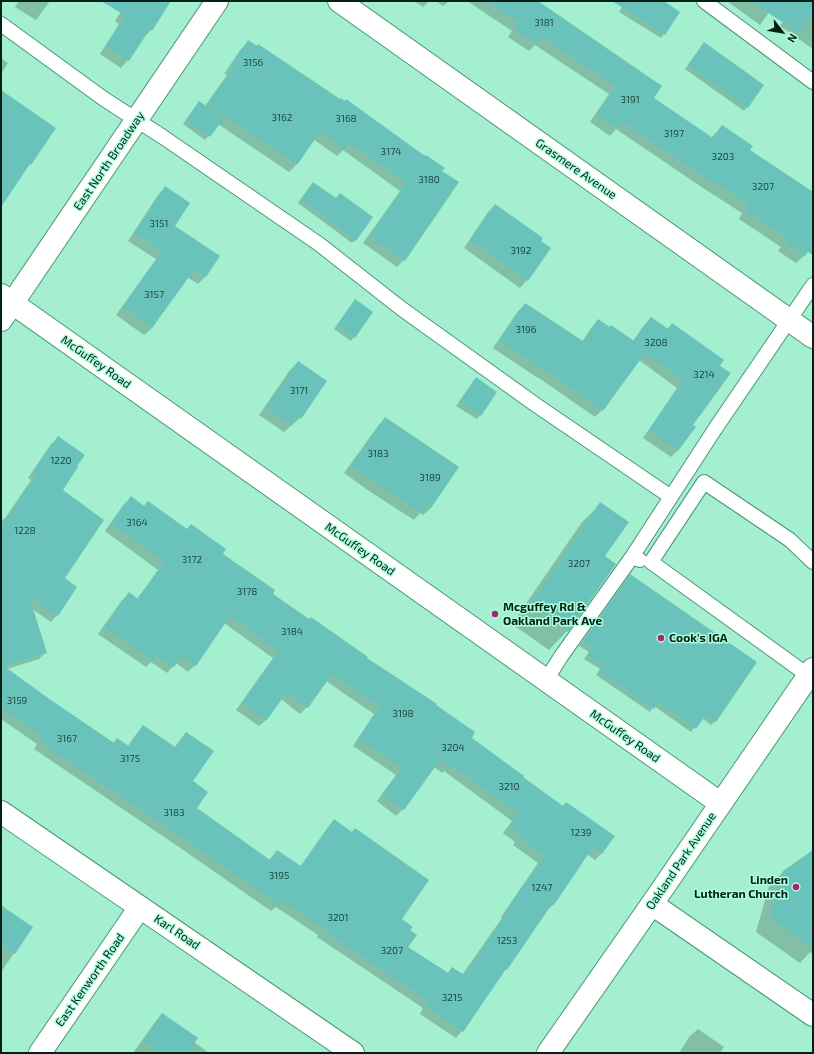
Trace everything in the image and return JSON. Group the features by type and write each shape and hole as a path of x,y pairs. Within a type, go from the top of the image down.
{"street":[{"name":"East North Broadway","path":"5,306 136,120 217,1"},
{"name":"Grasmere Avenue","path":"339,1 813,337"},
{"name":"McGuffey Road","path":"5,306 546,680 720,803"},
{"name":"Oakland Park Avenue","path":"548,1053 811,672"},
{"name":"Karl Road","path":"1,812 353,1053"},
{"path":"652,904 813,1015"},
{"name":"East Kenworth Road","path":"40,1053 140,907"}],"lane":[{"path":"704,1 813,82"},
{"path":"1,24 104,99 319,244 402,309 536,405 671,497"},
{"path":"546,680 562,655 632,557 813,285"},
{"path":"650,562 704,482 790,540 813,562"},
{"path":"632,557 650,562 811,672"}],"building":[{"path":"101,1 171,1 152,31 150,29 129,61 106,46 126,16"},
{"path":"486,1 538,1 662,86 654,98 713,138 722,125 753,146 750,150 813,192 813,255 808,252 805,256 785,243 788,239 746,211 749,205 712,180 711,181 623,122 618,129 597,114 616,86 542,37 538,44 515,30 519,23"},
{"path":"612,1 664,1 680,12 665,35"},
{"path":"750,1 813,1 813,12 799,33"},
{"path":"248,40 257,46 258,44 340,99 341,98 345,101 346,99 425,156 426,155 445,168 442,171 459,182 405,261 370,236 406,183 350,143 345,150 320,132 297,165 207,105 233,68 231,66"},
{"path":"704,42 764,85 748,108 688,65"},
{"path":"1,90 56,128 1,207"},
{"path":"199,101 224,118 210,137 186,120"},
{"path":"313,182 336,198 340,193 373,217 356,241 301,199"},
{"path":"165,186 190,203 175,226 220,256 206,277 194,270 152,328 123,307 162,252 135,233"},
{"path":"495,204 543,238 541,241 551,248 528,281 471,240"},
{"path":"355,299 373,312 355,338 337,325"},
{"path":"525,303 583,341 598,319 610,327 611,325 634,341 651,317 668,329 672,323 724,360 720,366 731,373 693,425 696,427 678,451 649,430 684,381 645,353 603,411 547,371 546,372 499,341"},
{"path":"298,361 327,381 301,419 298,416 292,425 266,407"},
{"path":"476,377 497,392 481,416 459,402"},
{"path":"385,417 459,467 431,508 427,505 422,513 351,465"},
{"path":"58,436 85,455 63,490 104,520 65,578 77,587 58,616 29,596 47,653 4,666 114,743 117,738 129,746 143,725 175,747 186,732 214,751 193,781 208,792 197,808 270,860 277,850 301,866 334,819 352,832 355,828 429,880 402,919 413,927 410,930 417,935 408,947 448,973 452,967 464,975 544,856 519,838 521,835 509,826 518,814 451,765 450,767 440,760 404,810 382,794 402,768 358,739 380,707 332,674 308,708 287,692 267,720 242,703 279,651 230,616 196,666 182,656 174,667 157,656 154,661 104,627 129,592 138,599 164,562 111,523 131,496 144,506 148,501 187,529 191,524 226,549 223,554 275,590 273,594 309,619 311,617 368,657 367,658 437,704 436,705 475,732 472,738 563,806 566,802 615,836 602,854 593,847 554,905 552,904 463,1032 426,1007 429,1001 323,930 324,928 282,901 279,905 183,838 40,742 43,737 1,708 1,523 3,523 37,473 34,471"},
{"path":"600,502 629,522 605,556 616,564 568,632 530,605"},
{"name":"Cook's IGA","path":"630,574 757,662 716,722 706,715 696,729 658,703 654,709 599,671 602,665 587,655 592,648 582,642"},
{"name":"Linden Lutheran Church","path":"813,850 813,948 770,918 783,871"},
{"path":"1,906 33,927 15,954 1,945"},
{"path":"162,1013 198,1038 187,1053 160,1053 143,1041"}],"place":[{"name":"Mcguffey Rd & Oakland Park Ave","path":"495,614"},
{"name":"Cook's IGA","path":"661,638"},
{"name":"Linden Lutheran Church","path":"796,887"}]}
